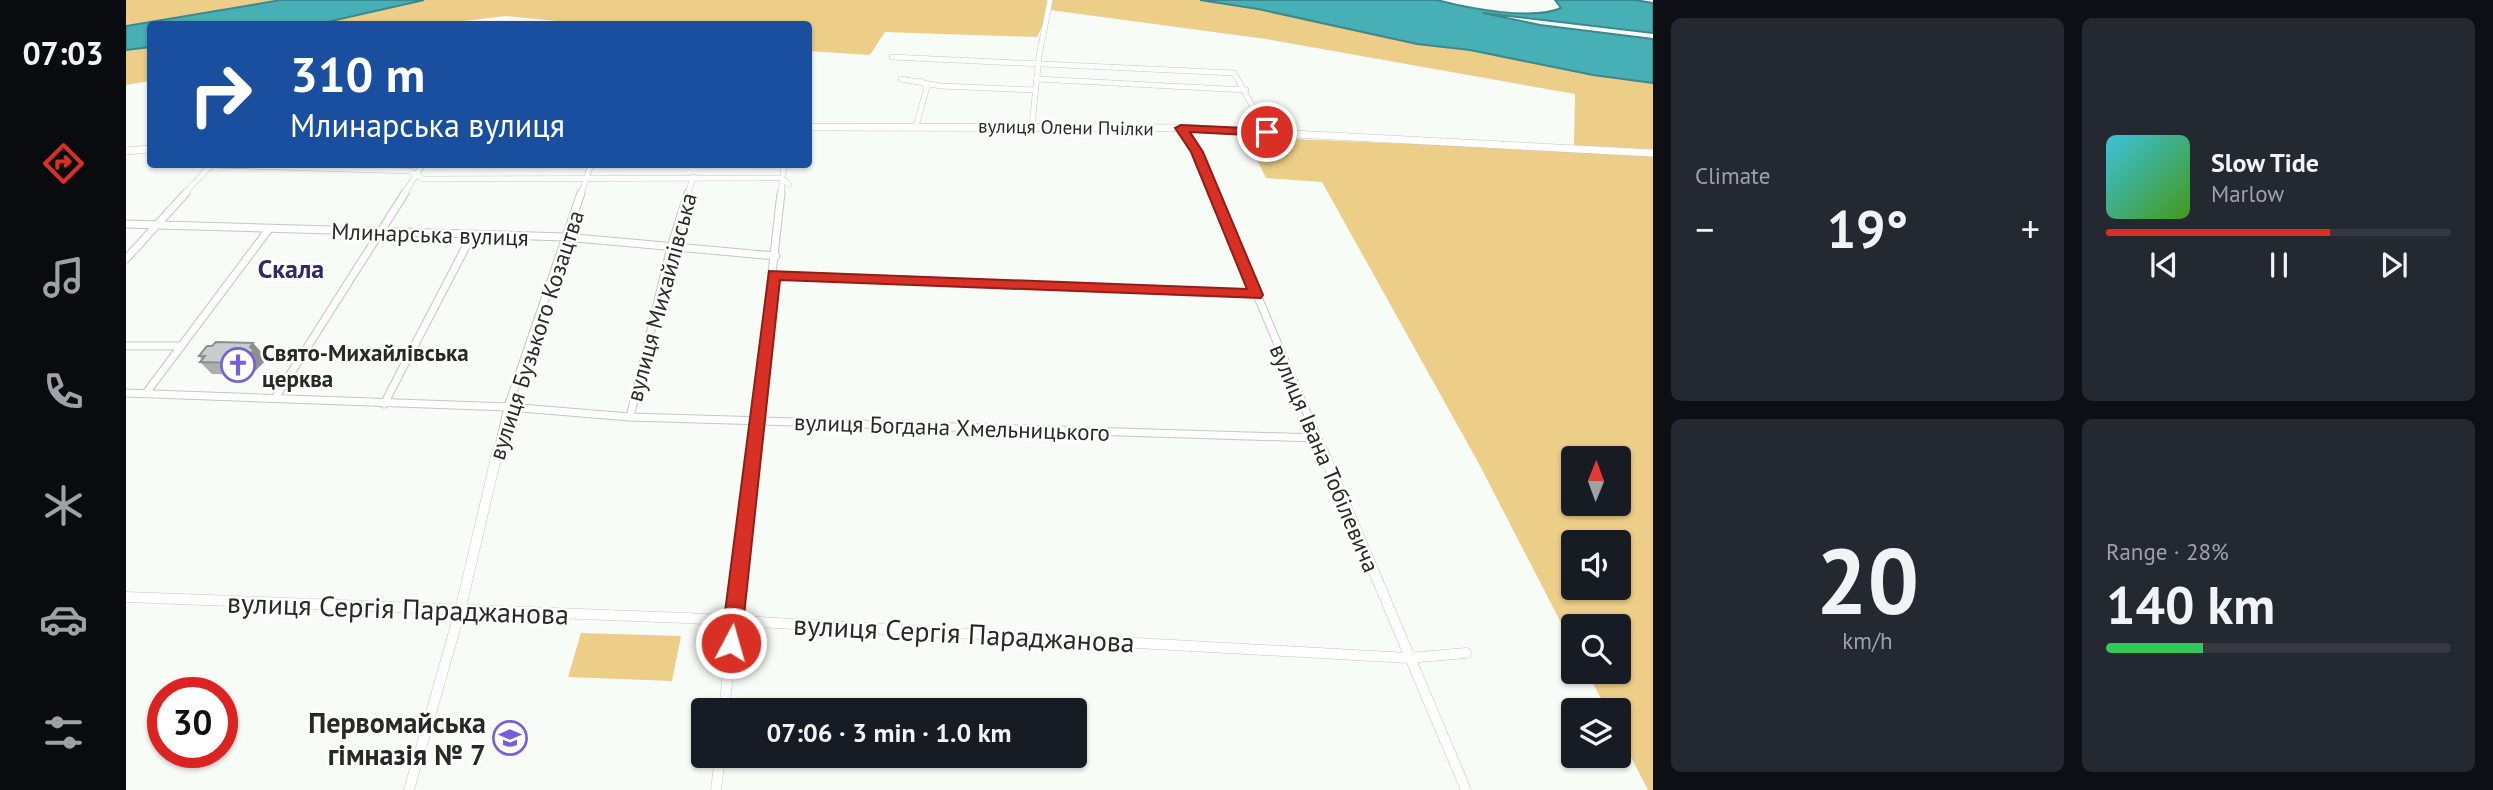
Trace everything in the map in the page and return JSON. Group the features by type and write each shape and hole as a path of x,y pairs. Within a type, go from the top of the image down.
{"street":[{"path":"1032,125 1038,63 1050,0"},
{"path":"892,57 1234,73 1246,90 1267,132"},
{"path":"901,79 941,86 1035,90"},
{"path":"1037,79 1246,90"},
{"path":"916,126 927,87 921,81"},
{"name":"вулиця Олени Пчілки","path":"812,127 1032,125 1181,128 1653,153"},
{"name":"вулиця Івана Тобілевича","path":"1181,128 1197,152 1466,790"},
{"path":"126,150 147,149"},
{"path":"126,259 208,168"},
{"path":"310,168 410,171 423,179 586,177 641,181 693,177 785,182"},
{"path":"275,398 420,168"},
{"name":"вулиця Бузького Козацтва","path":"409,790 460,611 508,407 589,168"},
{"path":"725,698 785,182 784,168"},
{"name":"вулиця Михайлівська","path":"630,417 671,247 693,177"},
{"name":"Млинарська вулиця","path":"126,224 565,237 776,256"},
{"path":"146,393 269,229"},
{"path":"384,404 472,235"},
{"path":"774,275 1256,295"},
{"path":"126,346 181,346"},
{"name":"вулиця Богдана Хмельницького","path":"126,393 508,407 630,417 1317,438"},
{"name":"вулиця Сергія Параджанова","path":"126,597 733,621 1408,657 1466,653"},
{"path":"716,790 719,768"}],"shaded area":[{"path":"126,0 277,0 147,21 126,25"},
{"path":"424,0 1200,0 1258,9 1417,44 1470,50 1593,75 1653,83 1653,152 1574,146 1575,94 1266,39 1050,10 1037,37 885,32 870,55 812,51 812,21 557,21 506,16 464,21 335,21"},
{"path":"147,47 147,82 126,85 126,50"},
{"path":"1246,137 1624,153 1653,157 1653,790 1648,790 1631,757 1631,698 1601,698 1593,684 1631,684 1631,614 1561,614 1561,623 1478,462 1322,182 1266,178"},
{"path":"581,633 681,636 672,681 568,677"}],"water":[{"path":"281,0 424,0 331,21 156,21"},
{"path":"1200,0 1437,0 1517,13 1549,12 1561,8 1555,0 1635,0 1653,3 1653,33 1483,13 1540,25 1653,39 1653,83 1593,75 1470,50 1417,44 1258,9"},
{"path":"147,22 147,47 126,50 126,26"}],"building":[{"path":"216,342 253,343 250,347 254,350 240,363 200,362 205,356 199,356 207,346"}],"place":[{"name":"Свято-Михайлівська церква","path":"238,365"},
{"name":"Первомайська гімназія № 7","path":"510,738"}],"district":[{"name":"Скала","path":"291,268"}],"route":[{"path":"731,643 774,275 1256,295 1197,152 1181,128 1267,132"}]}
